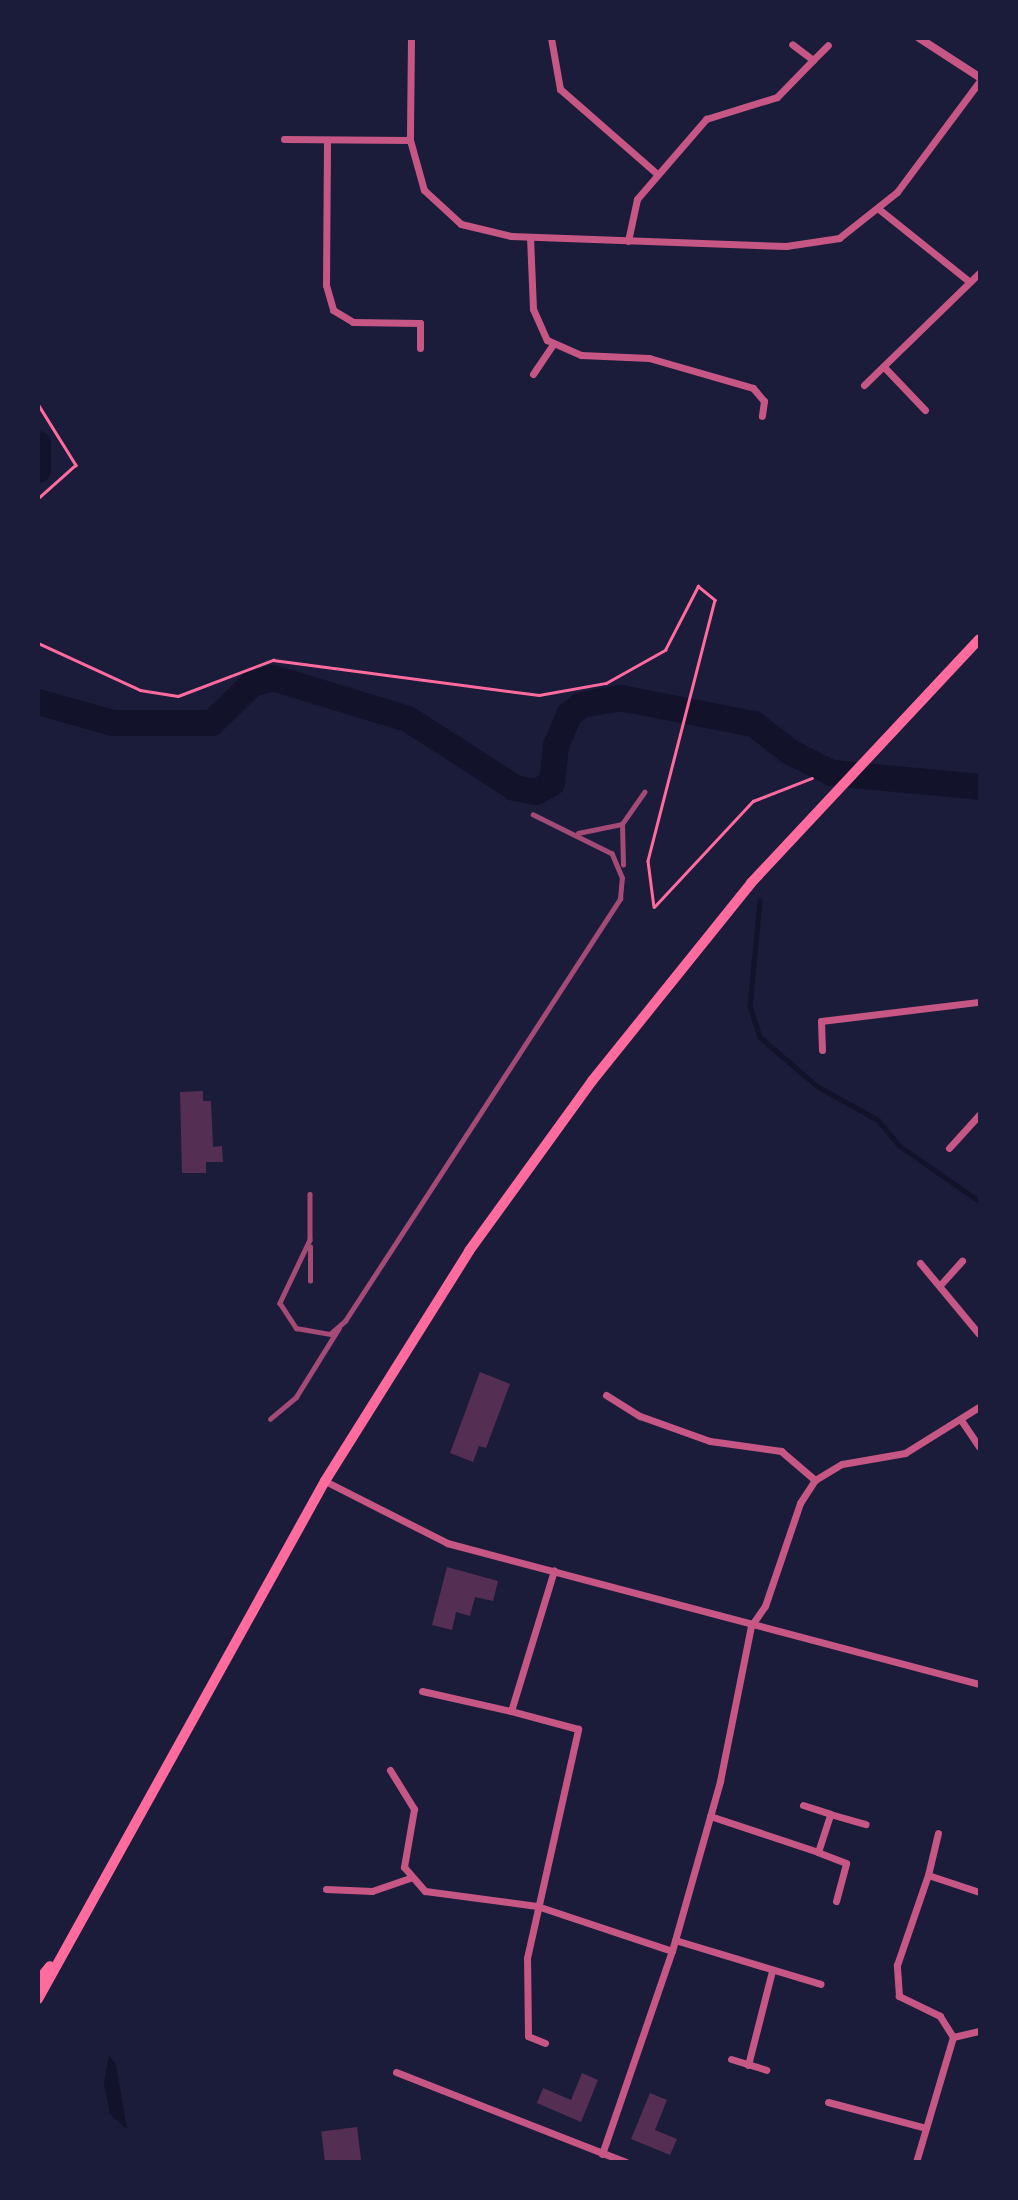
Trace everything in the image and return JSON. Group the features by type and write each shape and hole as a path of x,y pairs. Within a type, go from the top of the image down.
{"main road":[{"path":"38,1999 325,1481 469,1251 712,930 822,801 883,735 979,639"},
{"path":"38,1981 71,1938"}],"street":[{"path":"411,38 410,140 424,190 440,211 485,233 530,237 802,246 848,233 880,211 979,80 919,38"},
{"path":"551,38 560,89 657,174"},
{"path":"792,44 813,60"},
{"path":"628,241 637,199 706,119 777,97 828,46"},
{"path":"284,139 327,142 410,140"},
{"path":"327,142 326,285 333,310 353,322 420,323 420,348"},
{"path":"880,211 970,282"},
{"path":"530,237 536,320 554,344 581,355 649,358 753,388 764,401 762,416"},
{"path":"864,385 885,368 979,272"},
{"path":"533,374 554,344"},
{"path":"885,368 925,410"},
{"path":"822,1050 821,1021 979,1002"},
{"path":"949,1148 979,1115"},
{"path":"942,1283 962,1261"},
{"path":"920,1263 942,1283 979,1334"},
{"path":"606,1395 640,1416 710,1441 781,1451 815,1480"},
{"path":"602,2154 672,1951 710,1816 751,1626 765,1606 800,1503 815,1480 842,1464 905,1453 979,1407"},
{"path":"961,1420 979,1447"},
{"path":"325,1481 447,1543 554,1570 751,1626 775,1627 979,1684"},
{"path":"511,1711 554,1570"},
{"path":"422,1691 578,1729 527,1958 528,2036 545,2043"},
{"path":"390,1770 414,1809 403,1855 410,1878 442,1898 488,1896 537,1906 672,1951"},
{"path":"803,1805 866,1824"},
{"path":"818,1852 830,1814"},
{"path":"710,1816 846,1863 836,1901"},
{"path":"916,2161 953,2036 940,2016 905,2002 895,1987 938,1833"},
{"path":"928,1875 979,1892"},
{"path":"326,1889 373,1891 410,1878"},
{"path":"675,1940 821,1984"},
{"path":"748,2065 772,1971"},
{"path":"953,2036 979,2031"},
{"path":"731,2059 766,2070"},
{"path":"396,2072 602,2154 626,2161"},
{"path":"828,2102 926,2128"}],"path":[{"path":"38,404 76,465 38,499"},
{"path":"38,643 140,690 178,696 273,660 539,695 606,683 665,650 698,586 715,600 648,861 654,907 753,801 812,778"}],"shaded area":[{"path":"109,2055 116,2065 127,2129 110,2114 104,2083"}],"building":[{"path":"203,1091 203,1101 211,1101 213,1147 222,1146 223,1162 206,1162 206,1173 182,1173 180,1092"},
{"path":"480,1372 510,1384 486,1448 479,1446 473,1462 450,1453"},
{"path":"447,1567 498,1581 493,1601 475,1597 470,1616 456,1612 452,1630 432,1625"},
{"path":"582,2073 598,2080 581,2122 537,2103 543,2088 571,2100"},
{"path":"650,2093 667,2100 655,2130 677,2139 670,2155 631,2139"},
{"path":"357,2127 361,2162 325,2162 321,2131"}],"waterway":[{"path":"38,444 38,470"},
{"path":"38,702 113,723 212,723 252,684 273,678 408,719 515,788 536,792 552,783 556,746 569,715 581,705 621,698 754,724 790,752 832,773 979,787"},
{"path":"760,901 750,1006 760,1037 817,1086 878,1120 900,1146 979,1201"}],"railway":[{"path":"623,865 622,824 644,792"},
{"path":"310,1194 310,1240 280,1303 296,1328 330,1334 345,1321 620,899 622,878 612,854 533,815"},
{"path":"578,833 622,824"},
{"path":"310,1247 310,1281"},
{"path":"270,1419 296,1397 339,1328"}]}
